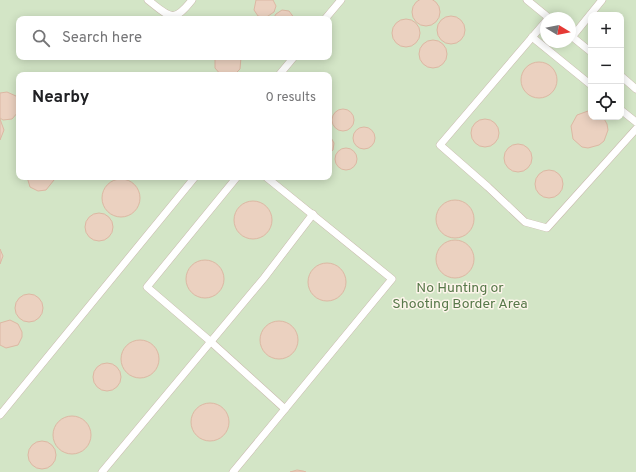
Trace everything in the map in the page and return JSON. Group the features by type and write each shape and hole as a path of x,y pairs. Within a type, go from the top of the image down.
{"street":[{"path":"148,0 165,13 172,16 180,14 192,0"},
{"path":"328,16 341,0"},
{"path":"527,0 542,12"},
{"path":"576,30 602,0"},
{"path":"540,28 440,145 525,222 547,228 636,129"},
{"path":"532,37 589,84"},
{"path":"576,40 588,50"},
{"path":"282,72 292,60"},
{"path":"624,79 636,89"},
{"path":"624,112 636,122"},
{"path":"0,415 193,180"},
{"path":"235,180 147,287 210,340 285,409"},
{"path":"233,472 392,279 270,180"},
{"path":"102,472 210,340 264,278 313,214"}],"green space":[{"name":"No Hunting or Shooting Border Area","path":"0,0 636,0 636,472 0,472"}],"building":[{"path":"428,-1 436,2 440,12 436,22 426,26 416,22 412,12 416,2"},
{"path":"256,0 273,0 276,6 274,12 268,16 258,16 254,10"},
{"path":"282,10 289,11 293,16 275,16"},
{"path":"451,16 461,20 465,30 461,40 451,44 441,40 437,30 441,20"},
{"path":"406,19 416,23 420,33 416,43 406,47 396,43 392,33 396,23"},
{"path":"433,40 443,44 447,54 443,64 433,68 423,64 419,54 423,44"},
{"path":"215,60 241,60 240,69 237,72 218,72 215,68"},
{"path":"543,62 552,67 556,73 556,87 552,93 543,98 535,98 526,93 522,87 521,76 526,67 532,63"},
{"path":"7,92 16,96 16,114 12,119 3,120 0,118 0,93"},
{"path":"343,109 351,112 354,120 351,128 343,131 335,128 332,120 335,112"},
{"path":"588,111 588,120 605,120 608,130 604,141 599,145 588,148 582,147 573,139 571,126 577,115"},
{"path":"0,119 4,130 0,140"},
{"path":"485,119 495,123 499,133 495,143 485,147 475,143 471,133 475,123"},
{"path":"364,127 372,130 375,138 372,146 364,149 356,146 353,138 356,130"},
{"path":"332,139 334,143 332,151"},
{"path":"518,144 528,148 532,158 528,168 518,172 508,168 504,158 508,148"},
{"path":"346,148 354,151 357,159 354,167 346,170 338,167 335,159 338,151"},
{"path":"549,170 559,174 563,184 559,194 549,198 539,194 535,184 539,174"},
{"path":"28,180 54,180 46,190 38,191 30,187"},
{"path":"117,180 128,181 134,185 139,194 139,202 134,211 121,217 108,211 102,198 108,185"},
{"path":"455,200 468,206 474,219 468,232 455,238 442,232 436,219 442,206"},
{"path":"253,201 266,207 272,220 266,233 253,239 240,233 234,220 240,207"},
{"path":"99,213 109,217 113,227 109,237 99,241 89,237 85,227 89,217"},
{"path":"455,240 468,246 474,259 468,272 455,278 442,272 436,259 442,246"},
{"path":"0,249 3,256 0,264"},
{"path":"205,260 218,266 224,279 218,292 205,298 192,292 186,279 192,266"},
{"path":"327,263 340,269 346,282 340,295 327,301 314,295 308,282 314,269"},
{"path":"29,294 39,298 43,308 39,318 29,322 19,318 15,308 19,298"},
{"path":"10,320 18,324 22,332 22,337 18,345 6,348 0,345 0,323"},
{"path":"279,321 292,327 298,340 292,353 279,359 266,353 260,340 266,327"},
{"path":"140,340 153,346 159,359 153,372 140,378 127,372 121,359 127,346"},
{"path":"107,363 117,367 121,377 117,387 107,391 97,387 93,377 97,367"},
{"path":"210,403 223,409 229,422 223,435 210,441 197,435 191,422 197,409"},
{"path":"72,416 85,422 91,435 85,448 72,454 59,448 53,435 59,422"},
{"path":"42,441 52,445 56,455 52,465 42,469 32,465 28,455 32,445"},
{"path":"297,470 303,471 306,472 290,472"}]}
